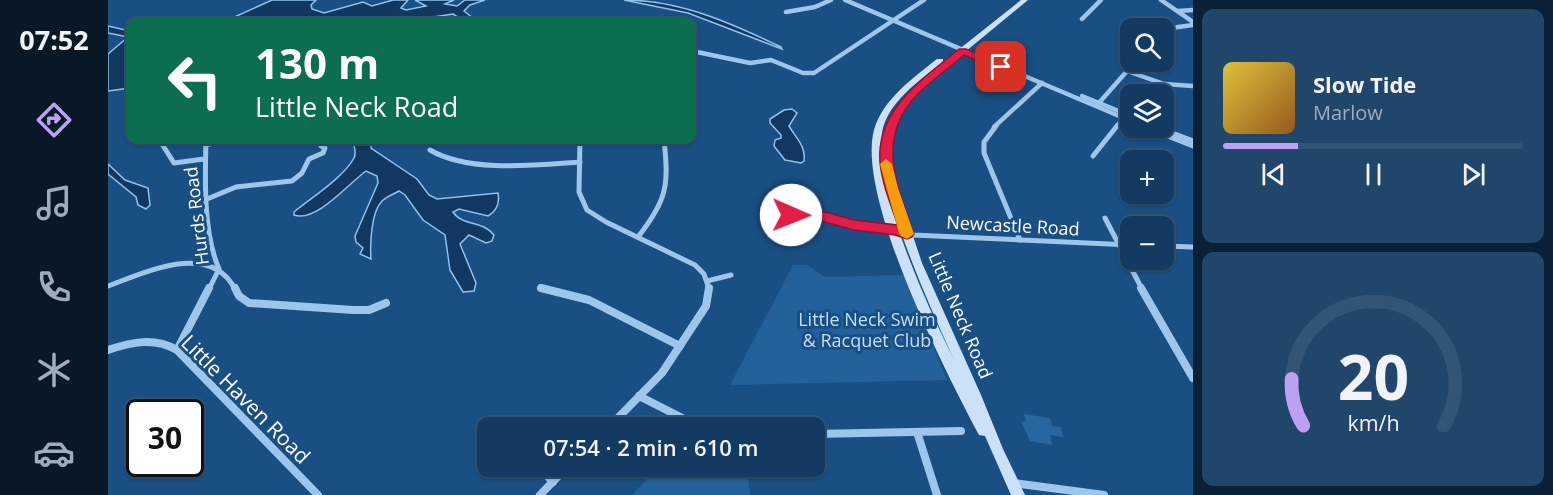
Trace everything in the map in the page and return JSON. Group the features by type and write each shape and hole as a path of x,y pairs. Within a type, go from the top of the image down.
{"street":[{"path":"786,12 815,7 831,0"},
{"path":"845,0 1120,113"},
{"path":"696,52 750,63 771,60 806,74 814,73 924,0"},
{"name":"Little Neck Road","path":"1014,0 906,100 895,116 889,133 886,153 888,176 907,234 930,293 1015,489"},
{"name":"Little Neck Road","path":"998,453 952,370 916,290 894,230 877,171 876,151 878,132 886,114 898,97 1025,0"},
{"path":"1082,19 1101,0"},
{"path":"1161,0 1193,23"},
{"path":"1178,11 1193,10"},
{"path":"1174,27 1193,23"},
{"path":"1097,104 1126,72"},
{"path":"1130,72 1164,84 1193,86"},
{"path":"1020,240 983,148 986,138 996,126 1043,82"},
{"path":"1093,156 1120,124"},
{"path":"1174,134 1193,141"},
{"path":"1173,138 1193,146"},
{"path":"162,144 174,163 204,159"},
{"name":"Hurds Road","path":"177,350 219,269 214,257 207,199 205,144"},
{"path":"580,144 579,192 583,205 592,215 695,265 707,281 710,292 706,306 662,373 619,417"},
{"path":"638,237 656,215 666,194 668,180 664,144"},
{"path":"207,199 236,187 292,181 302,173 309,159 323,153 325,148 321,146"},
{"path":"430,150 440,157 497,165 580,162"},
{"name":"Newcastle Road","path":"791,215 814,214 907,234 1119,244"},
{"path":"1105,218 1189,365 1193,378"},
{"path":"1174,246 1193,247"},
{"path":"108,286 139,273 196,263 219,269 228,277 238,296 255,304 369,310 386,303"},
{"path":"707,281 731,275"},
{"path":"541,288 589,300 680,346"},
{"name":"Little Haven Road","path":"108,350 143,341 163,343 177,350 236,408 312,493"},
{"path":"952,370 965,370"},
{"path":"639,396 677,417"},
{"path":"825,434 961,431"},
{"path":"917,432 937,495"},
{"path":"549,477 554,482"},
{"path":"540,495 558,477"},
{"path":"1015,489 1104,495"}],"green space":[{"name":"Little Neck Swim & Racquet Club","path":"793,265 807,265 825,277 904,275 947,380 730,385"},
{"path":"649,477 748,477 750,495 632,495"}],"shaded area":[{"path":"272,0 316,0 311,5 312,9 324,13 363,2 372,6 393,0 408,0 401,8 406,10 426,6 415,0 454,0 445,4 457,6 465,0 485,0 470,5 464,11 473,18 460,18 453,14 426,18 232,18"},
{"path":"624,0 665,4 705,14 782,49 688,13"},
{"path":"108,26 126,30 126,37 108,33"},
{"path":"126,39 126,89 108,91 108,54"},
{"path":"792,109 797,113 789,126 803,151 804,161 801,163 785,160 774,146 775,140 781,138 781,135 770,123 770,119 784,110"},
{"path":"353,144 371,144 371,148 417,179 429,195 437,199 498,193 497,207 488,216 459,209 453,212 462,220 485,227 494,235 492,241 486,243 469,235 460,244 476,283 474,291 463,292 450,270 445,235 423,220 405,195 399,191 378,206 373,220 371,259 360,254 363,248 356,242 355,236 378,183 377,176 366,171 322,208 303,216 294,215 294,212 343,172 354,158"},
{"path":"108,164 125,180 148,188 150,205 146,209 138,205 136,197 108,174"}],"building":[{"path":"1024,414 1050,418 1052,426 1061,427 1063,437 1050,435 1052,445 1030,441 1021,421 1026,422"}],"slow traffic":[{"path":"886,164 891,188 907,234 905,233"}],"route":[{"path":"791,215 814,214 854,225 896,230 907,234 891,188 886,162 887,142 895,116 913,93 963,51 1001,67"}]}
